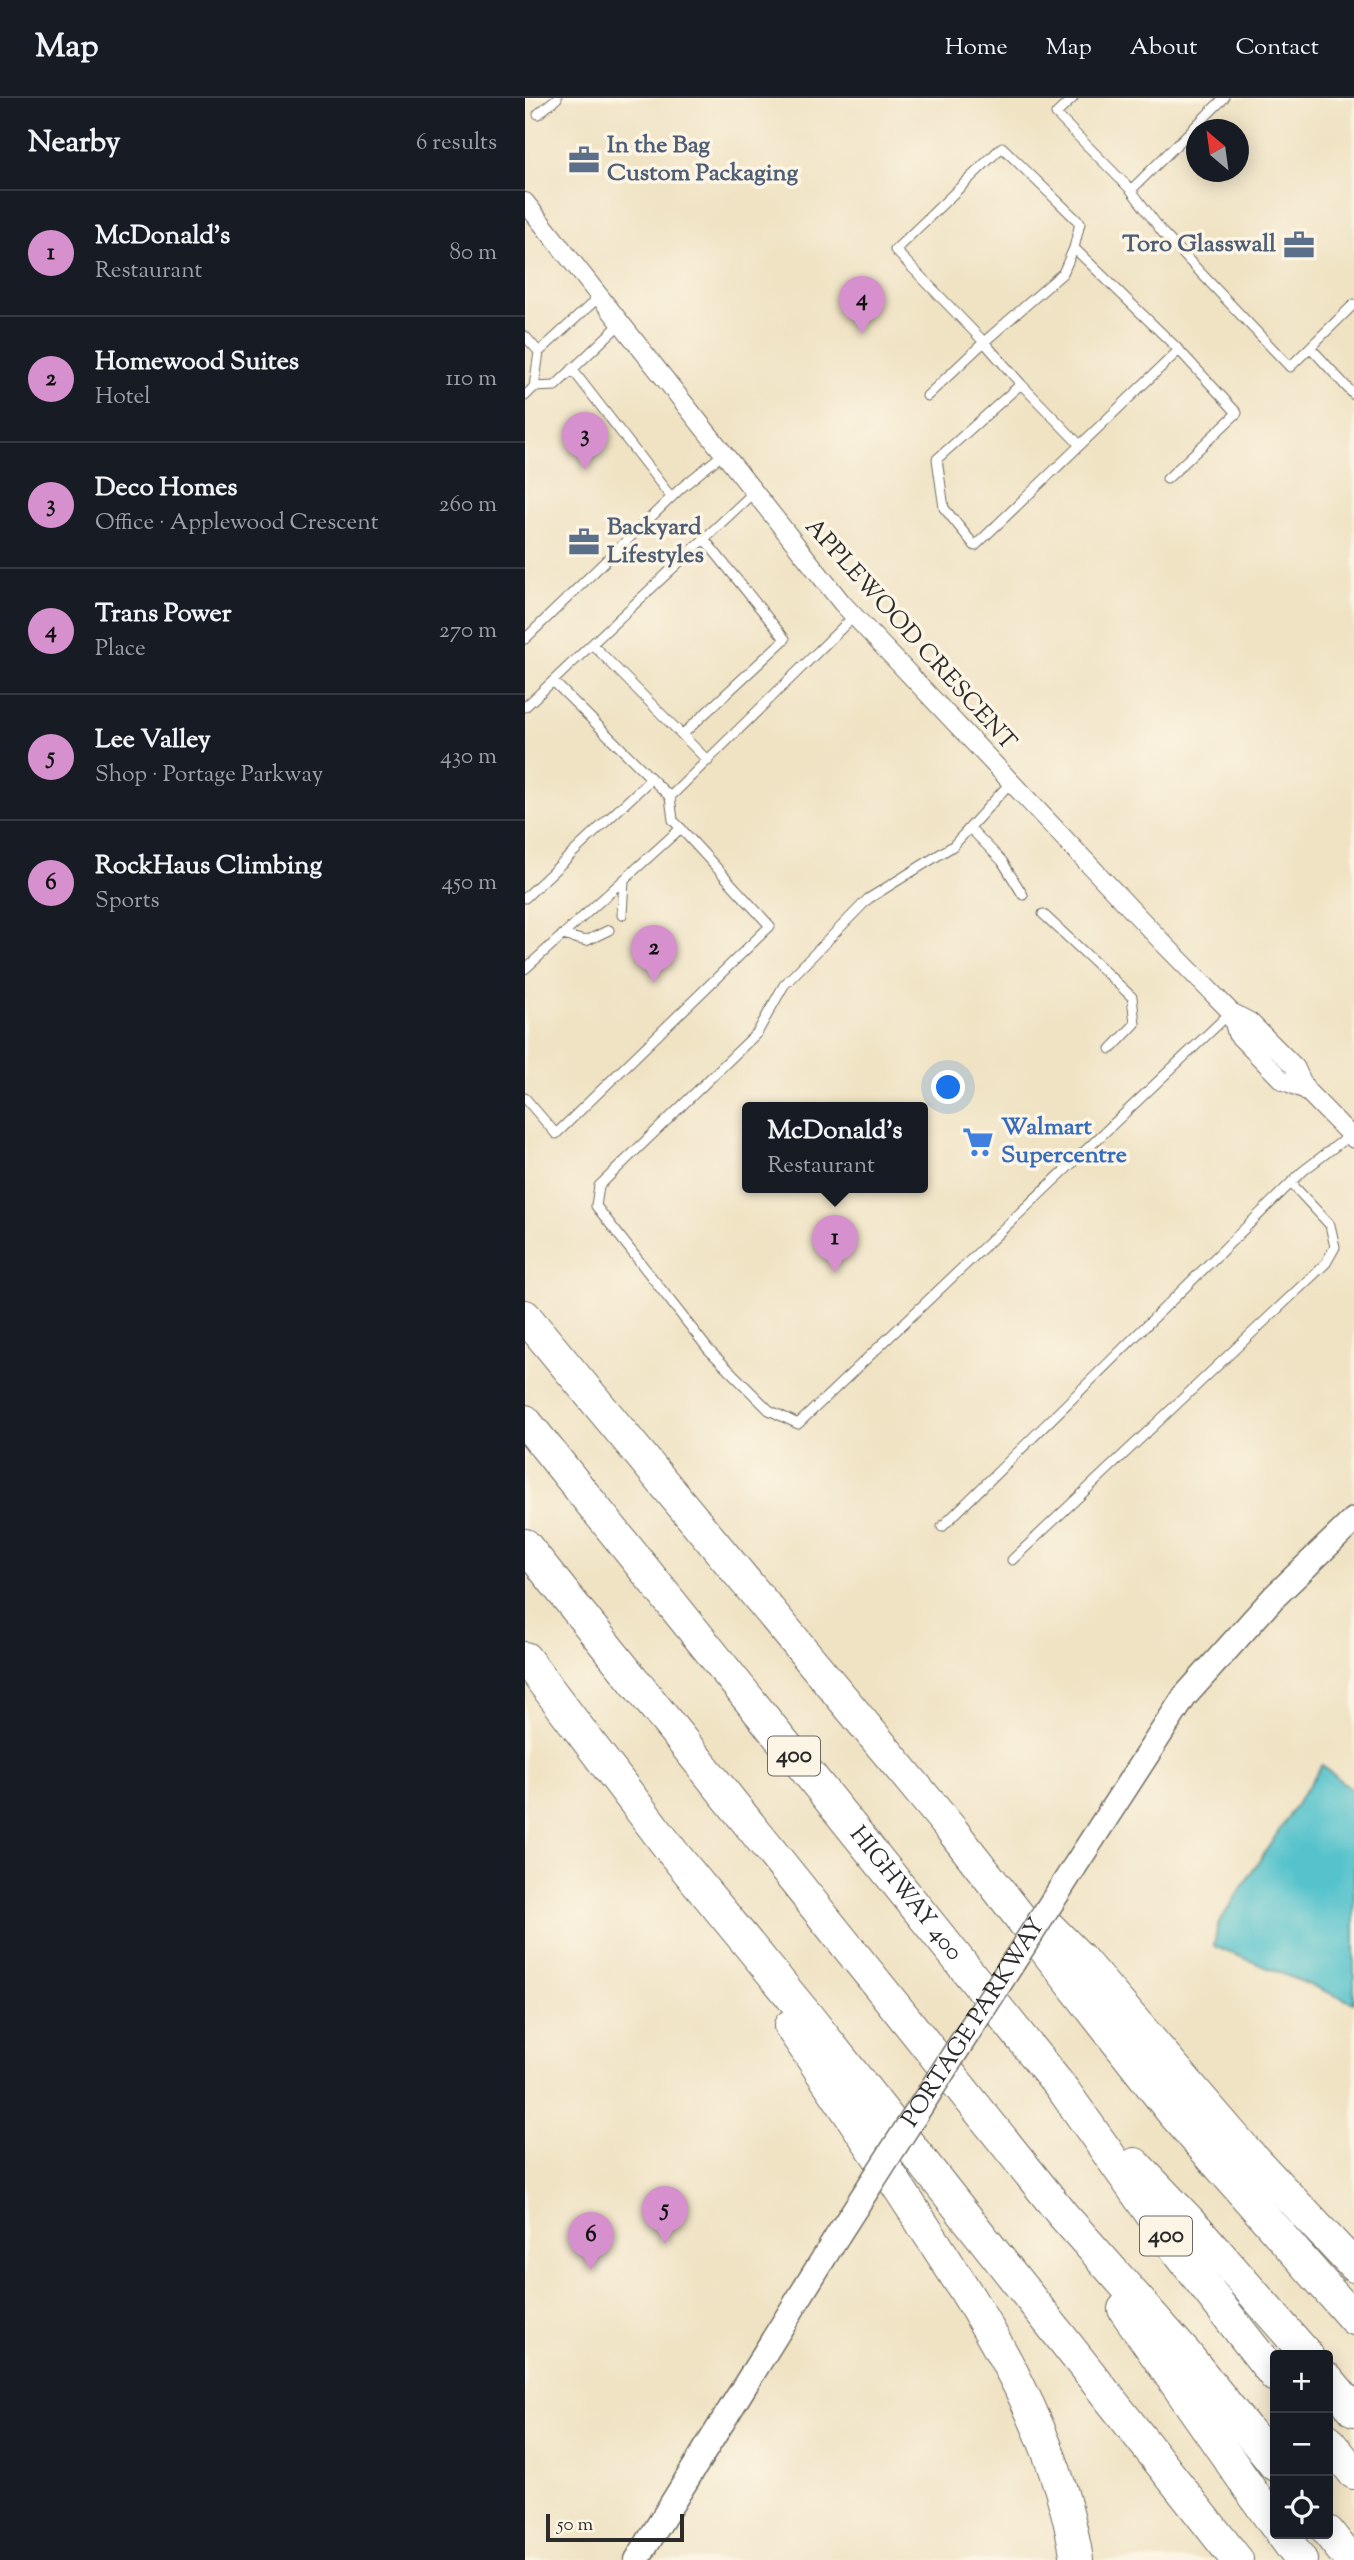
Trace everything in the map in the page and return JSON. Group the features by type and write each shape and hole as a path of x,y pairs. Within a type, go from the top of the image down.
{"highway":[{"path":"525,1316 951,1829 1172,2112 1354,2319"},
{"name":"HIGHWAY 400","path":"525,1421 1063,2091 1185,2262 1270,2370"},
{"name":"400","path":"525,1545 1062,2214 1193,2362 1270,2459"},
{"path":"525,1658 674,1854 809,2018 1237,2560"},
{"path":"951,1829 1079,1957 1246,2151 1354,2266"},
{"path":"674,1854 845,2105 944,2257 1012,2369 1051,2460 1070,2519 1077,2560"},
{"path":"1063,2091 1205,2238 1303,2350"},
{"path":"1062,2214 1165,2370 1270,2518"},
{"path":"1333,2385 1354,2410"},
{"path":"1333,2446 1354,2473"},
{"path":"1333,2538 1350,2560"},
{"path":"1286,2539 1301,2560"}],"street":[{"name":"APPLEWOOD CRESCENT","path":"525,202 753,493 854,616 1010,783 1231,1012 1250,1022 1294,1067 1306,1090 1352,1137"},
{"name":"PORTAGE PARKWAY","path":"637,2560 838,2235 1185,1696 1274,1597 1354,1520"}],"lane":[{"path":"538,114 557,98"},
{"path":"1073,98 1056,114 1131,190 1163,233 1290,367 1354,304"},
{"path":"1131,190 1224,98"},
{"path":"927,397 984,342 1063,272 1074,248 1080,223 1003,147 895,250 984,342 1080,445"},
{"path":"1074,248 1179,350 1237,413 1167,479"},
{"path":"525,396 534,387 539,352 599,297"},
{"path":"534,387 555,386 620,324"},
{"path":"525,336 539,352"},
{"path":"1310,347 1354,395"},
{"path":"1021,384 937,459 944,508 975,546 1179,350"},
{"path":"572,369 671,497"},
{"path":"525,639 671,497 723,454"},
{"path":"525,707 753,493"},
{"path":"682,735 785,639 705,540"},
{"path":"670,797 854,616"},
{"path":"592,644 708,761"},
{"path":"525,1098 556,1134 770,926 673,820 670,797 552,681"},
{"path":"525,898 651,779"},
{"path":"1010,783 953,846 868,899 784,985 757,1034 599,1186 596,1206 708,1349 768,1410 797,1424 1231,1012"},
{"path":"525,969 681,828"},
{"path":"969,828 1002,861 1023,895"},
{"path":"622,915 624,880"},
{"path":"1043,914 1132,997 1135,1024 1111,1049"},
{"path":"562,935 586,941 609,930"},
{"path":"941,1527 1291,1184 1352,1137"},
{"path":"1012,1560 1326,1263 1335,1247 1330,1225 1291,1184"}],"water":[{"path":"1322,1765 1354,1792 1354,2003 1214,1946 1218,1924"}],"place":[{"name":"In the Bag Custom Packaging","path":"584,160"},
{"name":"Toro Glasswall","path":"1299,245"},
{"name":"Trans Power","path":"862,334"},
{"name":"Deco Homes","path":"585,470"},
{"name":"Backyard Lifestyles","path":"584,542"},
{"name":"Homewood Suites","path":"654,983"},
{"name":"Walmart Supercentre","path":"978,1142"},
{"name":"McDonald's","path":"835,1273"},
{"name":"Lee Valley","path":"665,2244"},
{"name":"RockHaus Climbing","path":"591,2270"}]}
